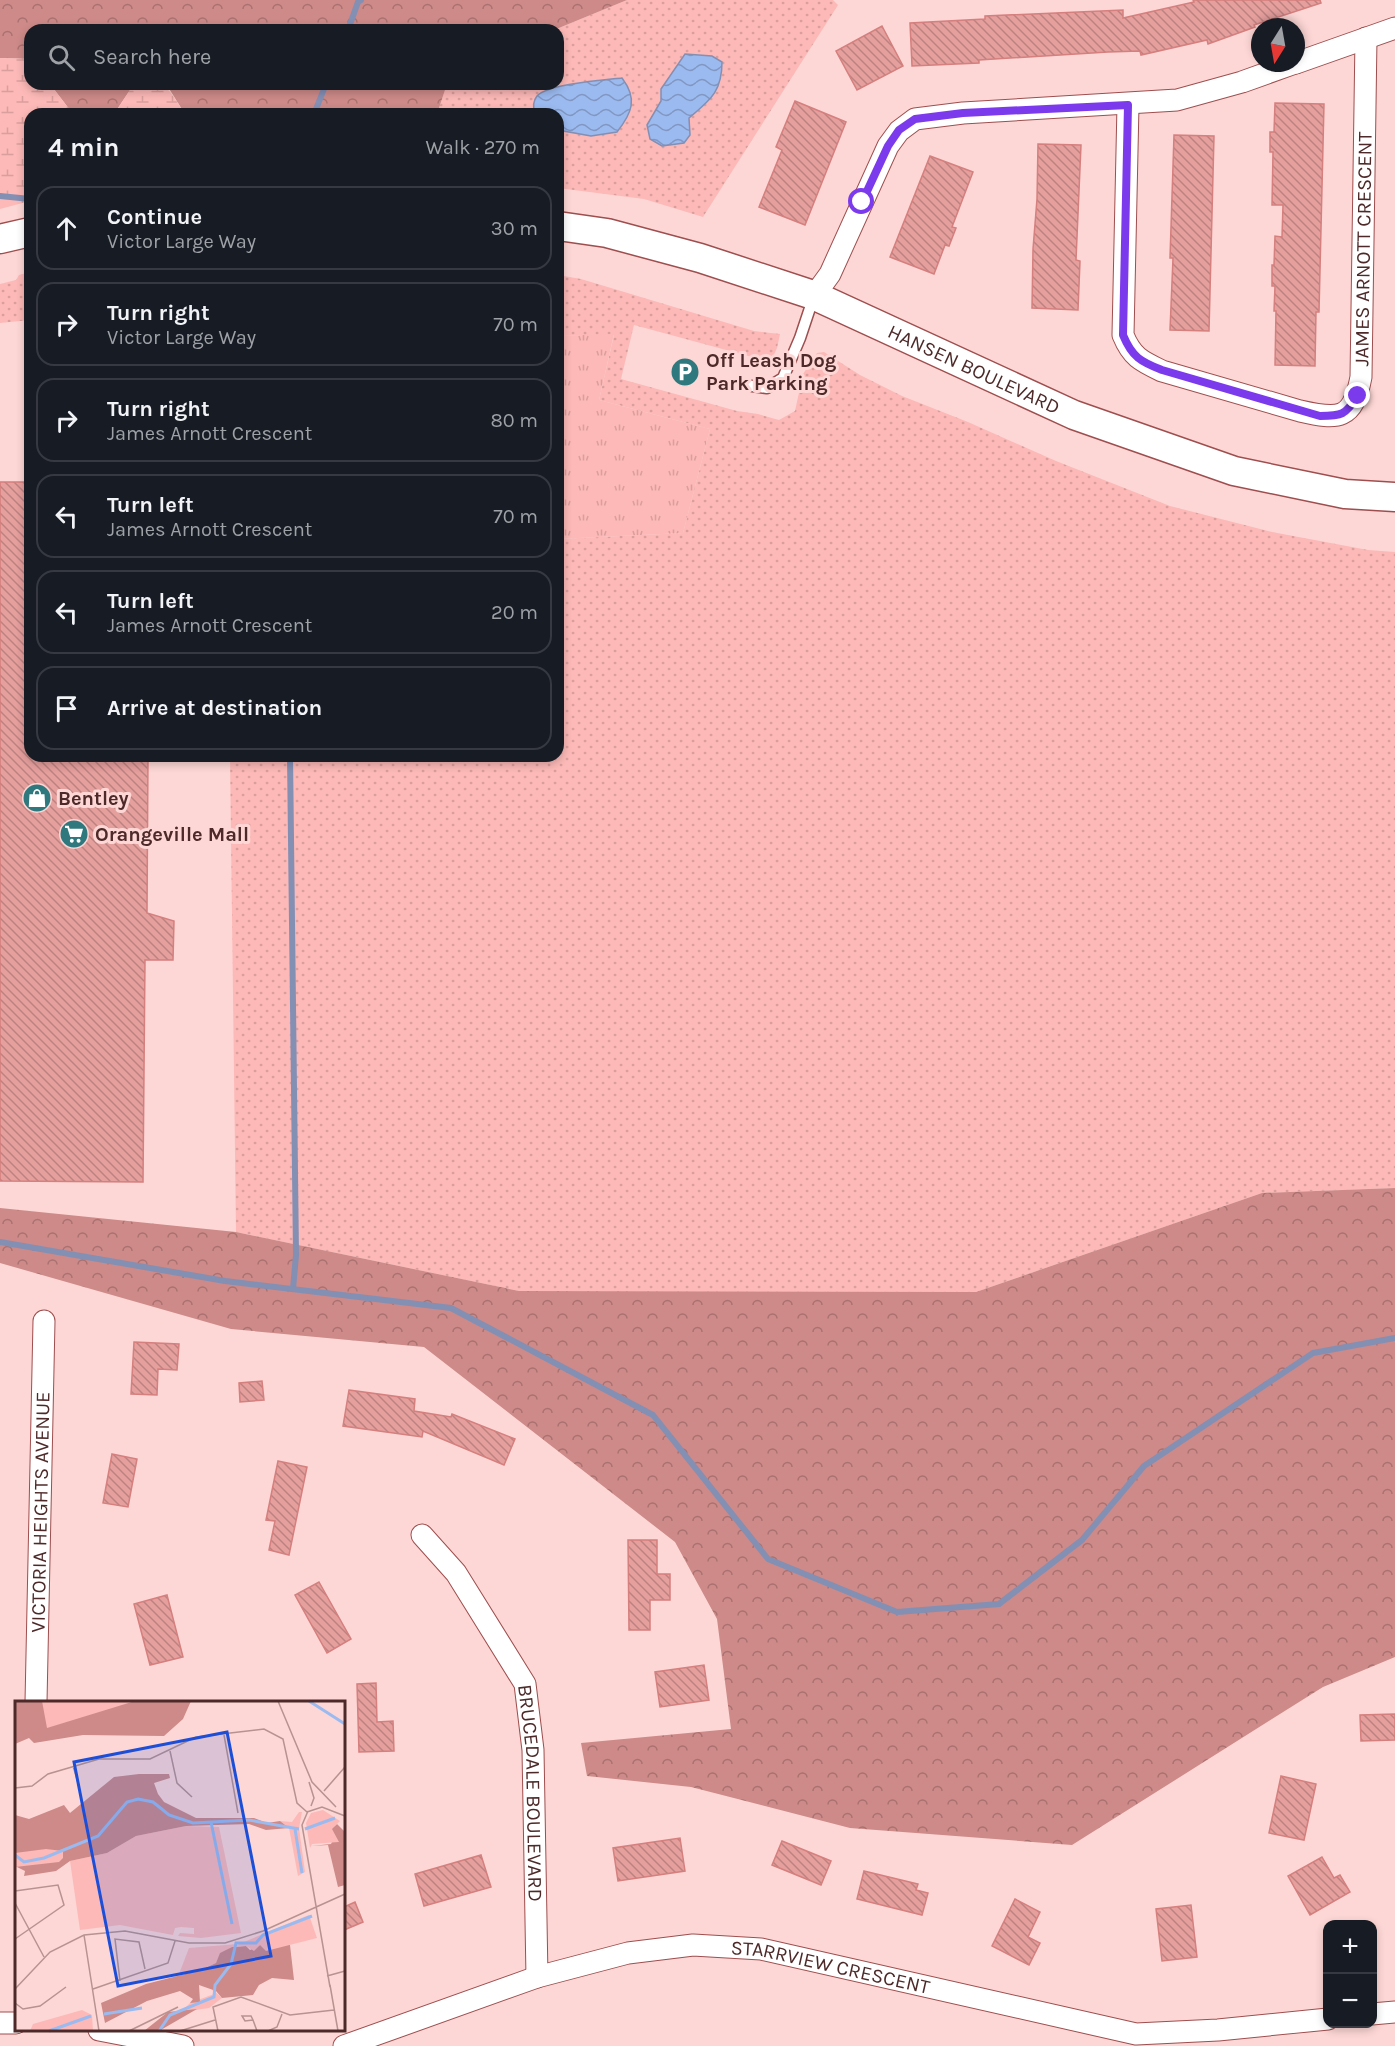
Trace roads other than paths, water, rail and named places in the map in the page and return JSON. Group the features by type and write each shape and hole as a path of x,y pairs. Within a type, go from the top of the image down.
{"street":[{"path":"1305,59 1395,28"},
{"name":"JAMES ARNOTT CRESCENT","path":"1128,105 1123,335 1130,351 1144,363 1162,370 1300,411 1320,416 1339,416 1347,411 1358,396 1361,377 1366,38"},
{"path":"814,296 830,274 888,146 899,130 915,119 963,113 1128,105 1178,100 1270,72"},
{"name":"HANSEN BOULEVARD","path":"564,227 608,233 700,258 814,296 1074,415 1234,471 1344,494 1395,497"},
{"path":"0,239 24,233"},
{"name":"VICTORIA HEIGHTS AVENUE","path":"36,1701 44,1321"},
{"name":"BRUCEDALE BOULEVARD","path":"422,1536 456,1573 525,1684 533,1750 537,1977"},
{"name":"STARRVIEW CRESCENT","path":"344,2046 537,1977 628,1953 693,1945 761,1949 1136,2034 1210,2031 1323,2020"},
{"path":"1377,2014 1395,2012"},
{"path":"104,2031 183,2046"}],"lane":[{"path":"745,385 767,388 783,378 814,296"}],"water":[{"path":"685,54 712,56 722,62 720,81 709,100 689,118 690,135 684,143 662,146 650,139 647,125 661,101 661,89"},
{"path":"622,78 630,93 631,106 617,132 591,136 564,131 564,108 534,108 537,96 543,92 564,90 564,86"}],"waterway":[{"path":"350,24 358,2 361,0"},
{"path":"316,108 324,90"},
{"path":"0,196 24,198"},
{"path":"290,762 296,1255 293,1289"},
{"path":"0,1242 225,1281 451,1308 653,1415 768,1559 897,1612 999,1604 1082,1540 1144,1466 1313,1353 1395,1338"}],"place":[{"name":"Off Leash Dog Park Parking","path":"685,372"},
{"name":"Bentley","path":"37,798"},
{"name":"Orangeville Mall","path":"74,834"}]}
